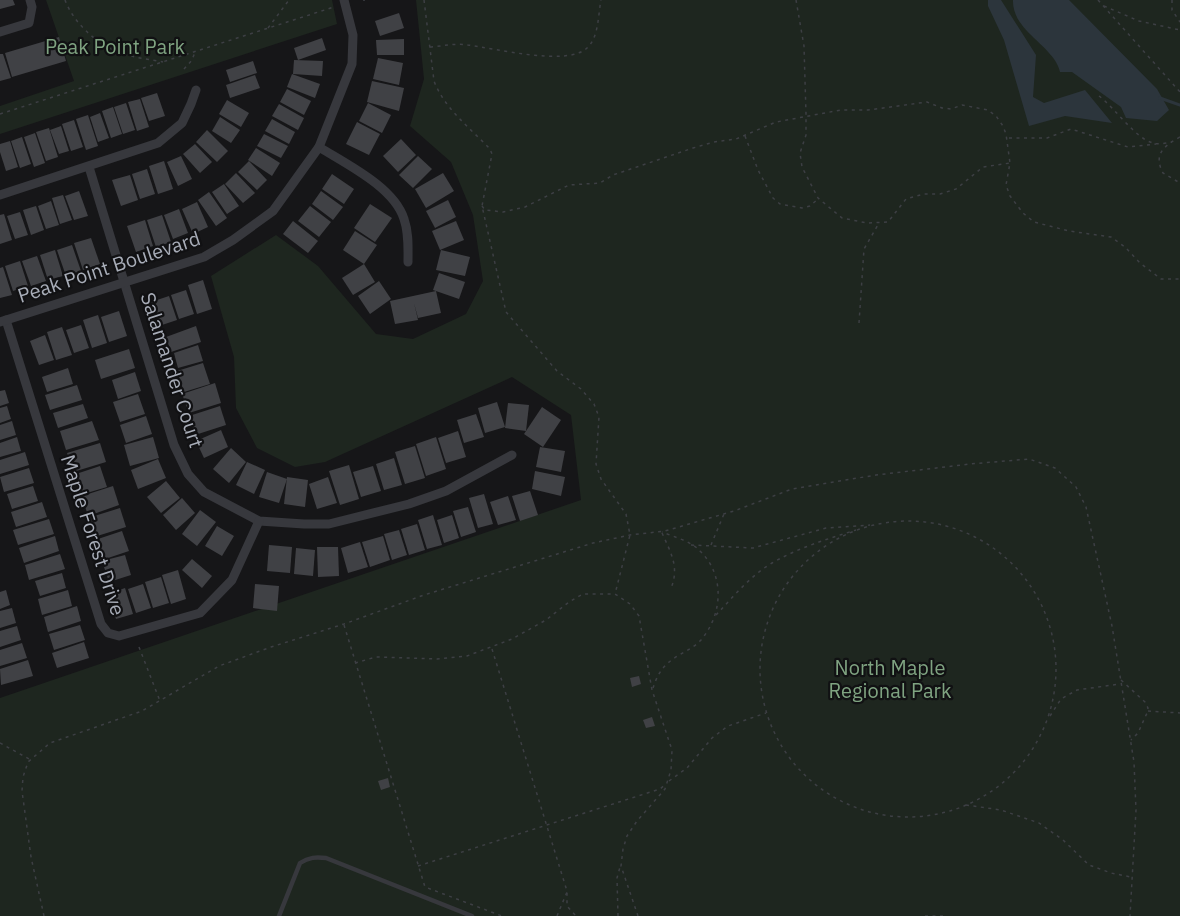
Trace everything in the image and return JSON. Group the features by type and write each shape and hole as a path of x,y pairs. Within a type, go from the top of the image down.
{"street":[{"path":"0,32 29,23 32,7 30,0"},
{"name":"Peak Point Boulevard","path":"3,321 204,257 233,240 273,211 319,147 352,64 353,35 344,0"},
{"path":"0,195 158,143 182,123 196,90"},
{"path":"319,147 363,174 391,198 403,216 407,230 408,262"},
{"name":"Salamander Court","path":"88,167 174,445 188,474 204,492 259,521 329,524 375,514 446,491 512,455"},
{"name":"Maple Forest Drive","path":"3,321 101,624 108,633 119,636 200,613 232,580 259,521"}],"lane":[{"path":"279,916 300,863 308,858 318,857 326,858 472,916"}],"path":[{"path":"65,0 69,11 95,40 122,53 163,62"},
{"path":"267,28 289,0"},
{"path":"424,0 434,81 448,106 490,149 492,154 482,206 506,312 557,371 581,389 594,404 599,417 596,464 601,479 626,514 630,535 615,594"},
{"path":"430,47 465,44 526,54 567,57 585,50 592,43 601,0"},
{"path":"796,0 804,46 806,135 800,153 802,167 818,198 842,218 867,223 888,222 906,200 924,194 940,194 956,189 983,167 1010,163"},
{"path":"1098,0 1180,92"},
{"path":"1172,0 1172,10 1180,22"},
{"path":"1102,6 1138,21 1180,30"},
{"path":"0,114 334,7"},
{"path":"184,69 192,60 195,52"},
{"path":"1100,96 1112,105 1125,122 1143,139 1156,144"},
{"path":"482,206 485,210 503,212 525,207 569,185 600,183 613,175 714,142 736,139 776,122 841,110 878,109 927,102 942,108 973,106 988,110 996,116 1007,138 1010,163 1006,185 1010,196 1023,213 1034,222 1069,231 1111,237 1161,279 1180,279"},
{"path":"1007,138 1047,138 1071,129 1128,147 1172,142"},
{"path":"745,135 758,170 773,198 780,204 802,208 810,206 818,198"},
{"path":"1180,137 1161,152 1158,158 1163,173 1180,183"},
{"path":"859,323 864,249 879,223"},
{"path":"44,916 31,857 22,777 31,760 50,743 142,711 219,666 424,595 593,543 630,535 661,532 724,514 792,489 876,475 1029,459 1055,468 1076,487 1086,507 1112,626 1134,762 1136,810 1130,916"},
{"path":"711,546 724,514"},
{"path":"691,545 753,548 826,528 909,521 944,525 977,538 1006,558 1022,575 1030,584 1047,615 1055,650 1056,685 1048,720"},
{"path":"716,615 744,586 770,564 812,544 874,525"},
{"path":"874,525 840,537 808,559 783,589 766,624 759,663 763,702 777,739 800,770 830,795 866,811 904,817 943,813 980,799 1009,778 1032,751 1061,699 1077,690 1121,684"},
{"path":"652,690 658,675 667,663 700,642 713,623 719,600 716,578 709,563 699,550 661,532"},
{"path":"661,532 675,561 675,578 671,588"},
{"path":"356,663 376,657 436,659 467,656 512,639 538,625 583,594 615,594 630,604 639,616 652,690 672,750 671,770 665,789 627,836 617,878 618,916"},
{"path":"344,624 425,887 502,916"},
{"path":"139,647 160,701"},
{"path":"492,648 567,891 567,906 576,916"},
{"path":"1120,680 1144,702 1147,711 1138,733 1130,740"},
{"path":"1147,711 1180,713"},
{"path":"418,866 660,789 687,768 712,738 728,726 767,712"},
{"path":"0,743 31,760"},
{"path":"964,805 1001,810 1039,823 1064,840 1089,865 1132,877"},
{"path":"621,866 638,916"},
{"path":"557,916 567,891"},
{"path":"925,916 946,916"}],"green space":[{"name":"Peak Point Park","path":"46,0 332,0 337,24 0,134 0,106 74,81"},
{"name":"North Maple Regional Park","path":"416,0 1180,0 1180,916 0,916 0,698 581,500 571,415 512,377 325,462 295,467 257,448 236,408 234,357 211,276 276,235 318,266 376,334 413,339 466,314 483,281 473,215 451,162 410,126 424,79"}],"shaded area":[{"path":"988,0 1001,0 1036,55 1033,97 1044,103 1085,90 1112,123 1065,116 1029,126 1004,40 988,6"},
{"path":"1013,0 1069,0 1157,89 1169,110 1157,121 1126,118 1121,107 1072,72 1060,72 1054,59 1017,18"}],"building":[{"path":"0,0 13,0 15,5 0,9"},
{"path":"399,13 404,28 380,36 375,21"},
{"path":"59,37 66,61 12,77 5,53"},
{"path":"322,38 326,50 298,60 294,48"},
{"path":"404,39 404,55 377,55 376,40"},
{"path":"0,54 3,54 11,78 0,81"},
{"path":"378,58 403,63 399,85 373,79"},
{"path":"294,60 323,61 322,76 293,74"},
{"path":"253,61 257,73 230,82 226,70"},
{"path":"292,74 320,84 315,98 287,87"},
{"path":"255,75 260,88 230,98 226,85"},
{"path":"372,81 404,88 399,111 367,102"},
{"path":"287,89 311,101 304,115 280,102"},
{"path":"157,93 165,116 149,121 141,98"},
{"path":"140,99 149,127 137,131 128,102"},
{"path":"227,100 249,113 241,127 219,114"},
{"path":"126,103 135,130 123,134 114,107"},
{"path":"368,103 391,115 382,133 359,121"},
{"path":"279,104 304,118 298,130 272,116"},
{"path":"113,107 122,134 111,138 102,111"},
{"path":"100,113 109,138 98,142 90,117"},
{"path":"88,115 98,146 86,150 76,119"},
{"path":"220,117 240,130 231,143 212,131"},
{"path":"272,119 295,132 289,144 265,131"},
{"path":"74,120 83,147 71,151 62,124"},
{"path":"357,122 380,134 369,155 346,144"},
{"path":"61,126 69,151 59,154 50,130"},
{"path":"49,128 58,157 46,161 36,132"},
{"path":"207,130 228,151 217,162 196,142"},
{"path":"35,133 45,163 34,167 24,137"},
{"path":"264,134 288,146 281,158 257,146"},
{"path":"22,137 31,164 20,168 11,141"},
{"path":"401,139 416,155 398,172 383,156"},
{"path":"10,141 18,167 6,171 0,144"},
{"path":"195,144 212,162 200,173 183,154"},
{"path":"256,148 280,163 272,176 248,160"},
{"path":"181,156 192,179 178,186 167,162"},
{"path":"418,156 432,169 413,188 399,175"},
{"path":"164,161 173,189 158,194 149,166"},
{"path":"249,161 267,180 257,190 238,172"},
{"path":"147,169 155,194 140,199 132,174"},
{"path":"236,173 255,193 243,203 225,184"},
{"path":"443,173 454,191 426,208 415,189"},
{"path":"332,174 354,189 344,204 322,189"},
{"path":"130,175 138,200 121,206 112,180"},
{"path":"224,184 239,206 227,214 212,192"},
{"path":"79,191 88,216 74,220 65,196"},
{"path":"321,191 343,207 333,220 312,204"},
{"path":"209,192 227,218 216,226 198,200"},
{"path":"63,195 72,220 60,224 52,198"},
{"path":"448,200 456,217 435,228 426,211"},
{"path":"51,201 59,225 46,229 38,206"},
{"path":"197,202 208,227 193,234 182,209"},
{"path":"370,204 392,218 375,242 354,228"},
{"path":"36,206 44,230 31,235 23,210"},
{"path":"310,206 331,222 319,237 298,221"},
{"path":"179,209 188,233 173,239 164,215"},
{"path":"20,212 28,235 15,239 7,216"},
{"path":"4,214 12,240 0,244 0,215"},
{"path":"162,215 171,242 156,247 147,220"},
{"path":"145,220 153,246 136,252 127,226"},
{"path":"293,221 318,241 308,253 283,234"},
{"path":"456,221 464,240 440,250 432,231"},
{"path":"355,231 377,245 364,264 343,250"},
{"path":"91,238 100,264 83,270 74,243"},
{"path":"72,245 81,271 66,276 57,250"},
{"path":"55,250 63,276 48,280 40,255"},
{"path":"441,250 470,257 465,276 436,270"},
{"path":"37,256 46,281 31,286 22,261"},
{"path":"20,261 28,286 13,291 5,266"},
{"path":"364,264 375,282 353,295 342,278"},
{"path":"3,267 12,295 0,298 0,268"},
{"path":"439,273 465,282 459,299 433,290"},
{"path":"203,280 212,309 197,314 188,285"},
{"path":"379,281 391,299 370,314 358,296"},
{"path":"186,290 194,314 179,319 171,295"},
{"path":"436,291 441,313 418,318 414,303 418,320 395,324 390,301"},
{"path":"169,296 177,320 159,326 151,302"},
{"path":"119,311 127,336 109,342 101,317"},
{"path":"98,315 107,343 92,348 83,320"},
{"path":"81,325 89,348 74,353 66,330"},
{"path":"196,326 201,342 171,352 166,337"},
{"path":"62,327 72,355 56,360 47,332"},
{"path":"45,335 54,360 39,365 30,341"},
{"path":"198,345 203,361 178,368 174,353"},
{"path":"129,349 135,368 101,379 95,360"},
{"path":"203,363 210,384 184,392 177,371"},
{"path":"68,368 73,384 47,392 42,377"},
{"path":"135,372 141,391 118,399 112,380"},
{"path":"215,383 221,403 189,413 182,394"},
{"path":"77,385 82,400 50,410 45,395"},
{"path":"5,390 9,403 0,406 0,391"},
{"path":"138,394 145,414 120,422 113,402"},
{"path":"497,402 505,427 485,433 478,408"},
{"path":"508,403 529,405 526,431 505,428"},
{"path":"83,404 88,418 58,428 53,413"},
{"path":"7,406 11,419 0,423 0,408"},
{"path":"220,406 226,425 195,435 189,416"},
{"path":"542,407 561,420 543,447 524,434"},
{"path":"476,414 484,437 464,443 457,420"},
{"path":"146,416 152,434 126,443 120,425"},
{"path":"12,421 16,435 0,440 0,425"},
{"path":"92,421 99,440 66,450 60,431"},
{"path":"221,430 228,447 204,458 196,441"},
{"path":"458,431 466,457 446,463 438,438"},
{"path":"17,437 21,451 0,457 0,443"},
{"path":"153,437 159,458 130,466 124,445"},
{"path":"436,437 446,469 426,476 416,444"},
{"path":"100,443 106,462 73,472 67,453"},
{"path":"415,446 425,478 405,484 395,452"},
{"path":"540,447 565,451 561,472 536,467"},
{"path":"231,448 246,462 229,483 213,469"},
{"path":"25,452 29,465 0,474 0,460"},
{"path":"394,458 402,485 384,490 376,464"},
{"path":"158,459 166,478 138,489 131,470"},
{"path":"247,462 265,470 254,494 236,485"},
{"path":"349,465 359,499 340,505 329,471"},
{"path":"100,466 107,487 80,495 73,475"},
{"path":"373,466 381,491 361,497 353,472"},
{"path":"29,468 34,483 4,492 0,477"},
{"path":"535,471 565,477 561,496 532,489"},
{"path":"267,472 287,479 279,503 259,497"},
{"path":"287,477 308,480 305,507 284,504"},
{"path":"328,477 337,503 317,509 309,484"},
{"path":"166,481 180,498 161,513 147,497"},
{"path":"33,486 38,501 12,509 7,494"},
{"path":"113,486 119,505 88,516 82,496"},
{"path":"530,491 538,515 520,521 512,496"},
{"path":"484,494 493,524 478,528 469,498"},
{"path":"508,496 516,520 498,525 490,502"},
{"path":"182,498 195,513 176,530 163,515"},
{"path":"42,502 47,517 16,527 11,512"},
{"path":"468,507 476,532 461,537 453,511"},
{"path":"120,508 126,527 94,537 88,518"},
{"path":"200,510 216,522 197,546 182,534"},
{"path":"433,515 442,545 427,549 418,520"},
{"path":"452,515 459,538 444,543 437,520"},
{"path":"49,519 54,534 18,545 13,530"},
{"path":"417,524 425,550 409,555 401,529"},
{"path":"217,526 234,536 222,556 205,546"},
{"path":"399,530 407,555 392,560 384,534"},
{"path":"122,531 129,551 99,561 92,541"},
{"path":"55,536 59,551 24,563 19,548"},
{"path":"383,536 390,560 370,567 362,542"},
{"path":"360,542 368,567 348,573 341,548"},
{"path":"269,545 292,547 290,573 267,571"},
{"path":"317,547 338,547 339,576 318,577"},
{"path":"296,548 315,550 313,576 294,574"},
{"path":"60,554 65,569 29,580 25,565"},
{"path":"125,555 131,575 109,582 102,561"},
{"path":"192,559 212,576 202,588 182,570"},
{"path":"178,570 186,599 171,604 162,575"},
{"path":"62,573 66,588 40,596 35,581"},
{"path":"161,577 169,603 153,608 145,582"},
{"path":"143,584 151,608 136,613 128,589"},
{"path":"255,584 279,586 277,611 253,608"},
{"path":"125,588 133,614 116,619 108,594"},
{"path":"6,590 10,605 0,609 0,592"},
{"path":"68,590 72,606 42,615 38,599"},
{"path":"77,606 81,621 48,632 44,617"},
{"path":"12,608 16,623 0,628 0,611"},
{"path":"80,625 85,640 54,650 49,634"},
{"path":"17,626 21,640 0,647 0,631"},
{"path":"84,642 89,658 57,668 52,653"},
{"path":"22,643 27,658 0,666 0,650"},
{"path":"28,660 33,676 1,685 0,669"},
{"path":"639,676 641,684 632,687 630,678"},
{"path":"652,717 655,726 646,728 643,720"},
{"path":"388,778 390,787 381,790 378,781"}],"waterway":[{"path":"1160,98 1180,105"}]}
